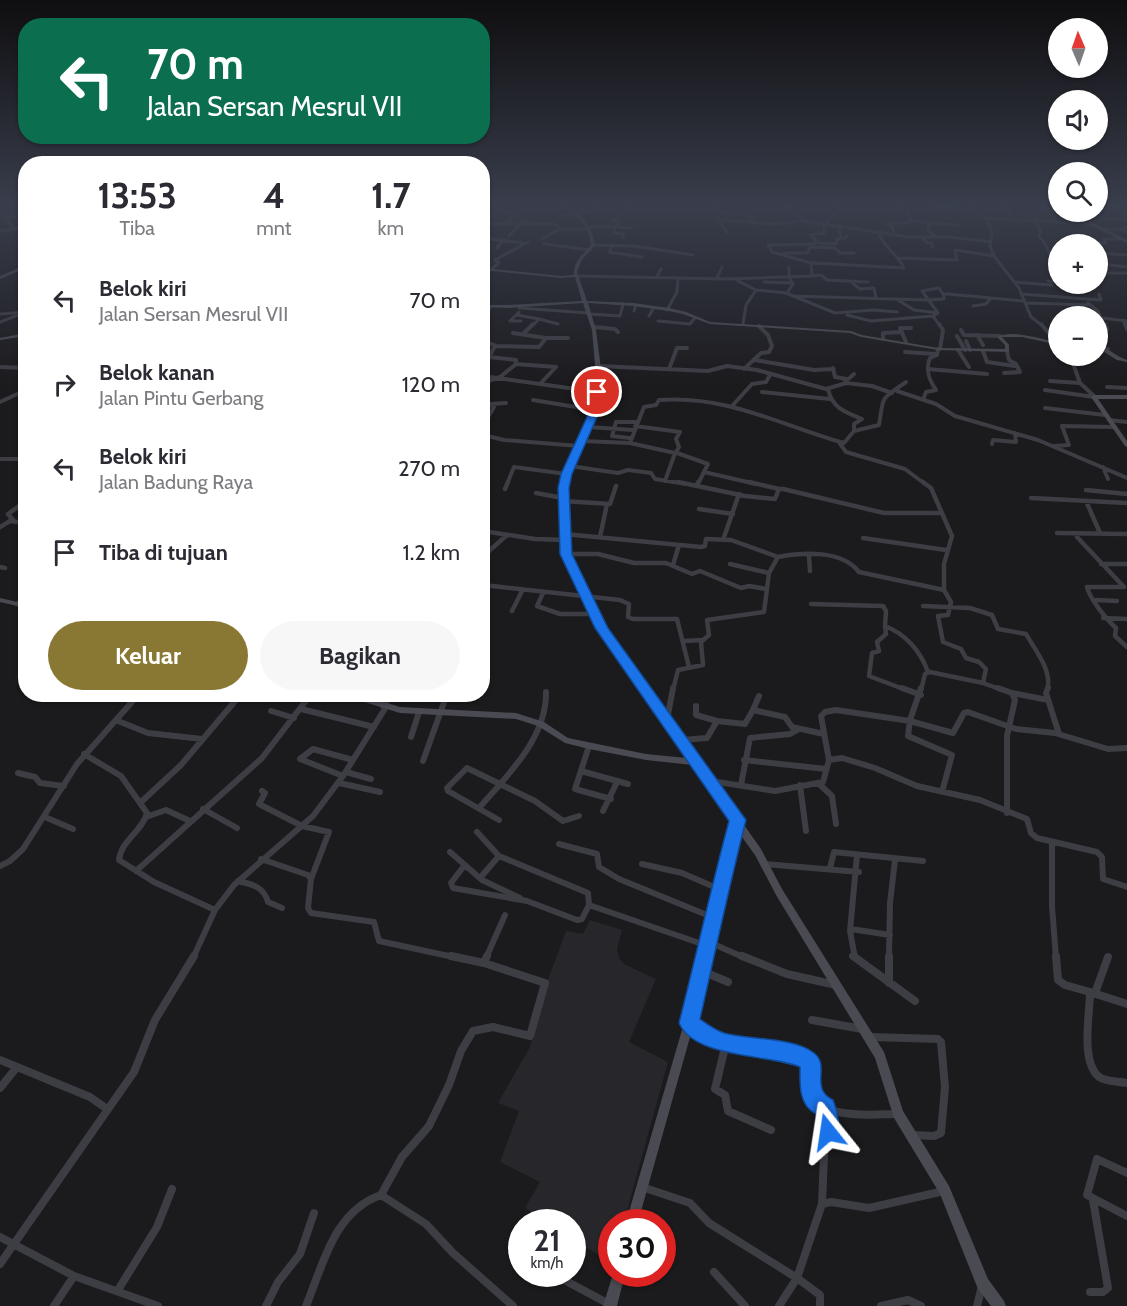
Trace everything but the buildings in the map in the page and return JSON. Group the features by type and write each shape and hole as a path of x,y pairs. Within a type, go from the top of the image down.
{"street":[{"path":"577,265 576,276 594,327 599,366 594,410 566,474 563,499 566,554 601,628 738,820 866,1033 885,1068 898,1114 945,1190 983,1284 999,1306"},
{"path":"811,265 812,276"},
{"path":"847,265 904,268 902,265"},
{"path":"1001,265 1022,294 1031,317 1048,329"},
{"path":"1110,265 1127,267"},
{"path":"717,279 722,267"},
{"path":"789,267 789,277 793,283"},
{"path":"646,277 649,269"},
{"path":"657,277 661,269"},
{"path":"0,278 18,270"},
{"path":"490,271 576,276 717,279 812,276 868,282"},
{"path":"1108,273 1127,273"},
{"path":"667,310 677,291 678,278"},
{"path":"728,279 748,283 756,290 787,293 841,314 873,321 904,321 938,313"},
{"path":"850,281 860,289 874,288 876,298"},
{"path":"1037,283 1037,281 1048,282"},
{"path":"764,282 793,283"},
{"path":"1014,282 1048,284"},
{"path":"787,293 793,283"},
{"path":"793,296 927,300 944,299 939,288 923,290 927,300 938,313"},
{"path":"742,324 746,305 756,290"},
{"path":"943,294 1025,302 1089,305 1086,299"},
{"path":"1022,294 1101,300 1099,294"},
{"path":"1077,294 1079,298"},
{"path":"898,299 914,310 938,313"},
{"path":"973,306 986,304 992,299"},
{"path":"992,299 995,308"},
{"path":"520,308 540,302 622,304 635,308 682,312 694,319 851,332 861,336 906,342 938,351"},
{"path":"491,307 620,316 622,304"},
{"path":"520,308 510,322 521,321"},
{"path":"649,316 653,309"},
{"path":"841,314 874,310 897,312"},
{"path":"548,318 551,318 555,312"},
{"path":"0,314 18,313"},
{"path":"1,323 18,315"},
{"path":"517,315 558,324"},
{"path":"923,400 926,392 936,390 928,379 927,364 938,351 943,330 933,316"},
{"path":"523,334 539,319"},
{"path":"658,321 690,324 694,319"},
{"path":"1108,319 1125,320 1127,329"},
{"path":"744,369 762,352 770,352 772,346 768,341 768,335 759,326"},
{"path":"594,327 615,329 618,332"},
{"path":"906,342 900,328 911,328"},
{"path":"992,329 1007,351 1009,360 1017,366 1019,373 1004,373"},
{"path":"960,330 964,335 1022,336 1048,342"},
{"path":"883,339 880,335 883,333 902,332"},
{"path":"513,333 545,340 568,338"},
{"path":"977,335 987,362 1017,366"},
{"path":"0,339 18,336"},
{"path":"957,336 967,350"},
{"path":"490,343 496,346 539,347 545,340"},
{"path":"966,341 967,350"},
{"path":"490,354 496,346"},
{"path":"669,369 677,348 687,348"},
{"path":"905,352 983,348 1007,351"},
{"path":"1108,349 1118,359 1127,361"},
{"path":"958,350 969,367"},
{"path":"490,357 516,360 516,364"},
{"path":"755,360 814,370 833,368 835,377 892,393"},
{"path":"490,382 516,364 556,367 540,384"},
{"path":"599,366 708,371 720,366 744,369 828,389 854,374"},
{"path":"1074,366 1080,382 1096,396 1107,418 1127,445"},
{"path":"0,367 18,368"},
{"path":"928,369 987,374"},
{"path":"733,405 752,384 766,382 770,375"},
{"path":"490,376 597,392"},
{"path":"1050,381 1080,382"},
{"path":"854,431 879,425 879,406 906,382"},
{"path":"1107,387 1127,388"},
{"path":"630,440 645,406 656,405 658,400 663,399 698,400 759,411 845,443 854,431 854,424 862,419 839,410 830,399 828,389"},
{"path":"1045,390 1127,397"},
{"path":"897,391 936,404 955,416 1054,446 1127,478"},
{"path":"762,392 830,399"},
{"path":"0,402 16,395"},
{"path":"533,400 594,410"},
{"path":"490,404 506,403"},
{"path":"490,404 494,406 490,415"},
{"path":"1045,408 1127,422"},
{"path":"665,481 676,454 679,447 676,439 681,432 635,426 619,421 612,436 630,440 676,454 706,463 697,485"},
{"path":"588,427 635,426"},
{"path":"1054,446 1069,445 1062,426 1114,427"},
{"path":"992,444 992,440 1016,442 1015,433"},
{"path":"490,437 504,440 581,443 630,440"},
{"path":"838,441 846,452 904,469 931,488 953,541 946,550 944,590"},
{"path":"0,459 18,459"},
{"path":"570,466 618,473 628,470 651,473 655,479 775,499 779,489"},
{"path":"505,489 514,467 566,474"},
{"path":"1103,467 1108,479"},
{"path":"704,472 884,513 941,513"},
{"path":"600,537 607,504 610,504 616,486"},
{"path":"1086,490 1127,494"},
{"path":"536,493 607,504"},
{"path":"723,540 739,494"},
{"path":"1031,498 1127,503"},
{"path":"1086,501 1100,533"},
{"path":"14,521 8,514 18,507"},
{"path":"699,509 733,514"},
{"path":"0,527 18,522"},
{"path":"1059,525 1064,533"},
{"path":"490,533 600,537 703,547 706,539 731,540 778,557 809,556 847,561 853,563 859,572 944,590 949,594 951,607 948,615 938,616"},
{"path":"1057,533 1127,534"},
{"path":"490,550 507,535"},
{"path":"1077,537 1124,588 1088,585 1089,596 1096,600 1116,601"},
{"path":"863,538 946,550"},
{"path":"673,565 678,545"},
{"path":"566,554 598,554 634,563 648,561 673,565 691,574 700,571 741,588 749,586 766,589"},
{"path":"809,556 810,571"},
{"path":"683,640 703,640 709,635 709,619 764,612 769,573 778,557"},
{"path":"730,564 769,573"},
{"path":"1101,564 1127,564"},
{"path":"490,586 626,602 629,604 628,617 633,619 677,619 689,667"},
{"path":"512,611 523,589"},
{"path":"543,593 537,606 560,614 594,614"},
{"path":"0,600 17,604"},
{"path":"1096,600 1103,618 1116,628 1114,634 1127,647"},
{"path":"811,604 883,606 886,611 886,634 877,642 879,651 872,653 869,676 921,694"},
{"path":"923,606 973,608 991,614 998,629 1026,634 1046,669 1050,681 1046,693 1059,734"},
{"path":"935,607 945,644 961,649 966,658 979,662 986,669 983,683"},
{"path":"1103,618 1127,619"},
{"path":"885,627 893,629 922,654 928,672 910,721 908,733 912,740 952,755 942,792"},
{"path":"667,720 671,711 674,680 680,668 703,665 703,640"},
{"path":"928,672 1048,700"},
{"path":"480,807 501,784 541,724 547,708 546,692"},
{"path":"1007,813 1008,727 1015,700 1012,693"},
{"path":"696,706 696,715 717,721 743,724 759,696"},
{"path":"0,866 16,857 47,818 84,754 118,721 133,702"},
{"path":"140,802 180,767 234,702"},
{"path":"136,871 262,758 306,702"},
{"path":"377,702 385,706 418,712 439,711 516,716 541,724 559,737 590,746 646,757 698,762"},
{"path":"0,1264 134,1072 155,1020 193,958 215,910 238,882 302,826 342,777 387,702"},
{"path":"423,761 443,702"},
{"path":"301,709 374,727"},
{"path":"753,710 785,717 790,726 824,734"},
{"path":"711,781 775,791 823,782 830,760 822,714 836,710 910,721 953,733 964,713 968,712 1008,727 1059,734 1103,748 1127,747"},
{"path":"271,711 294,718"},
{"path":"411,737 418,712"},
{"path":"118,721 148,733 202,739"},
{"path":"682,741 707,738 717,721"},
{"path":"741,785 744,760 753,737 790,734 799,729"},
{"path":"590,746 575,789 611,799"},
{"path":"353,760 313,749 300,759 380,792"},
{"path":"84,754 121,776 140,802 147,817"},
{"path":"830,760 842,758 942,792 980,800 1007,813 1027,819 1033,836 1052,844 1097,852 1102,857 1103,879 1127,886"},
{"path":"744,760 826,769"},
{"path":"499,820 480,807 458,797 447,788 467,768 536,801 563,821 579,816"},
{"path":"581,771 628,784"},
{"path":"18,773 35,777 40,783 64,786"},
{"path":"342,777 371,778"},
{"path":"603,811 611,799 617,782"},
{"path":"818,783 832,796 836,824"},
{"path":"800,785 806,831"},
{"path":"262,791 266,793 259,804 302,826 330,833 311,879 308,908 311,913 374,922 377,926 379,941 484,963 545,983 534,1015 536,1017 530,1036 489,1027 473,1031 461,1051 449,1085 429,1126 402,1157 381,1195 355,1207 335,1235 306,1306"},
{"path":"203,809 237,828"},
{"path":"190,821 166,810 147,817 118,857 122,863 154,882 215,910"},
{"path":"47,818 73,829"},
{"path":"636,1209 689,1023 708,944 712,917 738,820"},
{"path":"450,852 480,878 527,901 577,920 582,919 589,905 588,893 499,856 477,832"},
{"path":"559,844 597,854 599,867 613,876 712,917"},
{"path":"1052,844 1057,974 1062,984 1127,1004"},
{"path":"830,868 834,852 895,860 923,861"},
{"path":"857,855 859,872 851,911 852,956 915,1001"},
{"path":"480,878 499,856"},
{"path":"261,860 306,874 311,879"},
{"path":"889,983 890,896 895,860"},
{"path":"642,864 682,873 719,889"},
{"path":"765,864 859,872"},
{"path":"464,866 451,883 453,888 527,901"},
{"path":"238,882 257,885 267,896 268,902 282,908"},
{"path":"589,905 708,944 781,972 821,984 838,985"},
{"path":"484,963 505,915"},
{"path":"851,929 890,935"},
{"path":"1108,957 1092,992 1088,1043 1096,1074 1105,1079 1127,1083"},
{"path":"701,970 728,982"},
{"path":"812,1020 866,1033 938,1039 945,1087 941,1133 934,1136 913,1136"},
{"path":"689,1023 710,1037 726,1043 803,1057 810,1064 809,1085 814,1099 826,1108 853,1113 898,1114"},
{"path":"726,1043 715,1089 726,1095 728,1111 771,1130"},
{"path":"0,1060 90,1097 107,1109"},
{"path":"0,1088 17,1067"},
{"path":"779,1306 797,1278 822,1204 820,1183 828,1132 826,1108"},
{"path":"1127,1173 1096,1159 1087,1196 1127,1216"},
{"path":"642,1187 690,1203 709,1223 820,1295 822,1305"},
{"path":"118,1290 157,1227 172,1189"},
{"path":"822,1204 831,1202 868,1208 945,1190"},
{"path":"381,1195 426,1224 453,1253 513,1306"},
{"path":"1090,1293 1103,1292 1107,1288 1093,1200"},
{"path":"266,1306 278,1282 300,1254 314,1213"},
{"path":"0,1237 74,1276 158,1306"},
{"path":"714,1272 745,1306"},
{"path":"54,1306 74,1276"},
{"path":"977,1306 983,1284"},
{"path":"577,1287 610,1305 615,1287"},
{"path":"881,1306 910,1299 916,1300 921,1306"}],"shaded area":[{"path":"590,920 622,930 617,949 619,958 624,964 656,979 629,1042 668,1062 628,1209 598,1209 598,1254 586,1247 586,1209 526,1209 540,1182 500,1162 519,1111 498,1103 530,1047 538,1016 535,1014 566,931 583,934"}],"route":[{"path":"597,392 592,417 566,474 563,488 566,554 601,628 738,820 710,922 708,946 689,1023 710,1037 726,1043 799,1056 808,1060 810,1064 809,1085 814,1099 826,1108 828,1132"}]}
